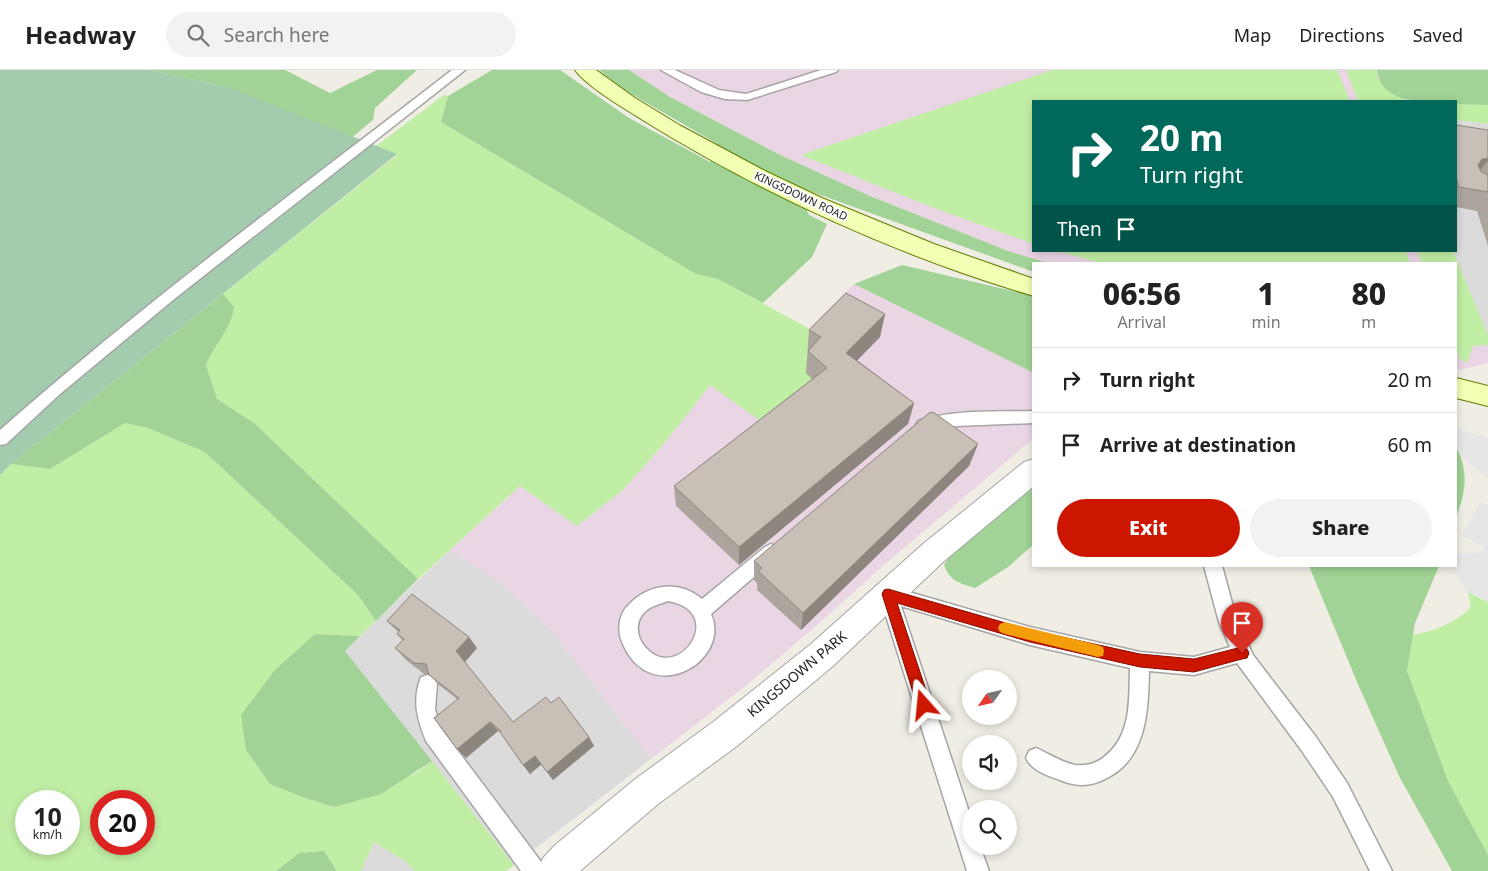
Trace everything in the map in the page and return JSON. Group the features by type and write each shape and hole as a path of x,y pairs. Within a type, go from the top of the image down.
{"main road":[{"name":"KINGSDOWN ROAD","path":"584,70 630,104 736,165 805,200 876,231 1032,287"},
{"path":"1457,388 1488,396"}],"street":[{"name":"KINGSDOWN PARK","path":"556,871 567,859 646,792 725,734 822,655 933,553 1032,472"}],"lane":[{"path":"0,439 55,389 132,326 459,70"},
{"path":"667,70 707,90 724,96 747,97 832,70"},
{"path":"911,433 918,427 931,423 1032,417"},
{"path":"701,611 783,541"},
{"path":"1212,567 1228,622 1246,661 1310,744 1340,790 1381,871"},
{"path":"668,593 682,595 693,601 701,611 706,621 703,643 687,661 675,666 662,667 640,658 632,648 628,636 629,623 634,611 644,602 655,596 668,593"},
{"path":"888,594 1030,636 1140,660 1194,666 1242,653"},
{"path":"888,594 978,871"},
{"path":"1036,758 1055,769 1083,776 1097,775 1111,766 1125,752 1135,726 1140,660"},
{"path":"428,684 424,712 433,734 534,871"}],"shaded area":[{"path":"629,70 1488,70 1488,124 1457,120 1457,100 1032,100 1032,252 1453,252 1488,335 1488,363 1461,370 1457,369 1457,262 1044,262 1008,251 870,196 778,154 670,97"},
{"path":"1457,120 1488,124 1488,335 1453,252 1457,252"},
{"path":"854,284 1032,372 1032,440 885,564 749,683 651,759 552,631 503,585 450,550 520,486 577,526 623,490 667,440 710,385 824,389 806,373 807,352 822,336 809,328"},
{"path":"1457,428 1488,438 1488,478 1468,462 1457,449"},
{"path":"1481,502 1488,505 1488,602 1468,592 1451,567 1457,567 1457,554 1484,552 1482,546 1462,535"},
{"path":"450,550 503,585 552,631 651,759 514,865 345,651"},
{"path":"374,842 405,861 415,871 361,871"}],"green space":[{"path":"0,70 150,70 230,88 397,154 11,464 0,475"},
{"path":"150,70 285,70 330,93 377,70 417,70 375,108 373,120 327,158 230,88"},
{"path":"492,70 560,70 629,118 710,162 724,152 716,143 621,88 599,70 629,70 670,97 778,154 870,196 1008,251 1044,262 1032,262 1032,271 804,189 797,189 809,215 827,224 812,257 763,303 718,279 696,274 441,122 448,96"},
{"path":"1052,70 1337,70 1350,100 1032,100 1032,243 934,208 801,155"},
{"path":"1346,70 1377,70 1378,79 1406,100 1358,100"},
{"path":"1377,70 1488,70 1488,105 1457,104 1457,100 1408,99 1397,96 1381,82"},
{"path":"444,95 448,96 441,122 696,274 718,279 823,336 807,352 819,359 824,390 773,430 710,385 667,440 623,490 577,526 520,486 418,579 254,423 217,399 206,365 233,315 234,307 223,294 397,155 376,146"},
{"path":"1457,104 1488,105 1488,124 1457,120"},
{"path":"1061,252 1406,252 1409,262 1096,262"},
{"path":"1417,252 1453,252 1488,335 1488,345 1473,346 1467,363 1460,359 1457,352 1457,262 1421,262"},
{"path":"902,265 1032,296 1032,372 854,284"},
{"path":"223,294 234,307 233,315 206,365 217,399 254,423 418,579 376,621 358,595 205,452 148,428 125,423 50,469 11,464"},
{"path":"125,423 148,428 205,452 358,595 376,621 360,636 315,634 246,750 270,784 334,807 416,773 432,761 514,865 506,871 415,871 405,861 374,842 361,871 337,871 324,851 299,853 276,871 0,871 0,475 11,464 50,469"},
{"path":"1457,448 1463,465 1465,482 1457,515"},
{"path":"1032,480 1032,546 1008,567 975,588 960,583 949,575 944,565 960,539"},
{"path":"1309,567 1439,567 1415,623 1407,671 1448,781 1488,855 1488,871 1452,871 1399,776 1357,682"},
{"path":"1468,592 1488,602 1488,855 1448,781 1407,671 1413,635 1444,626 1465,613 1471,607"},
{"path":"315,634 360,636 345,651 432,761 381,794 334,807 270,784 246,750 241,715 275,670"},
{"path":"324,851 337,871 276,871 299,853"}],"building":[{"path":"1457,125 1488,130 1488,158 1482,159 1478,165 1481,172 1488,175 1488,192 1459,187 1457,181"},
{"path":"846,293 885,314 846,353 914,403 739,547 674,486 827,368 808,351 821,337 809,330"},
{"path":"933,412 978,444 803,613 758,571 762,568 754,561 929,413"},
{"path":"412,594 469,637 456,651 513,722 546,697 551,703 559,697 589,737 547,772 535,756 523,765 501,731 490,722 457,749 434,718 459,698 429,675 426,664 414,663 395,648 404,639 397,634 400,630 387,621"}],"slow traffic":[{"path":"1005,628 1030,636 1098,651"}],"route":[{"path":"924,705 888,594 1030,636 1163,664 1194,666 1242,653"}]}
